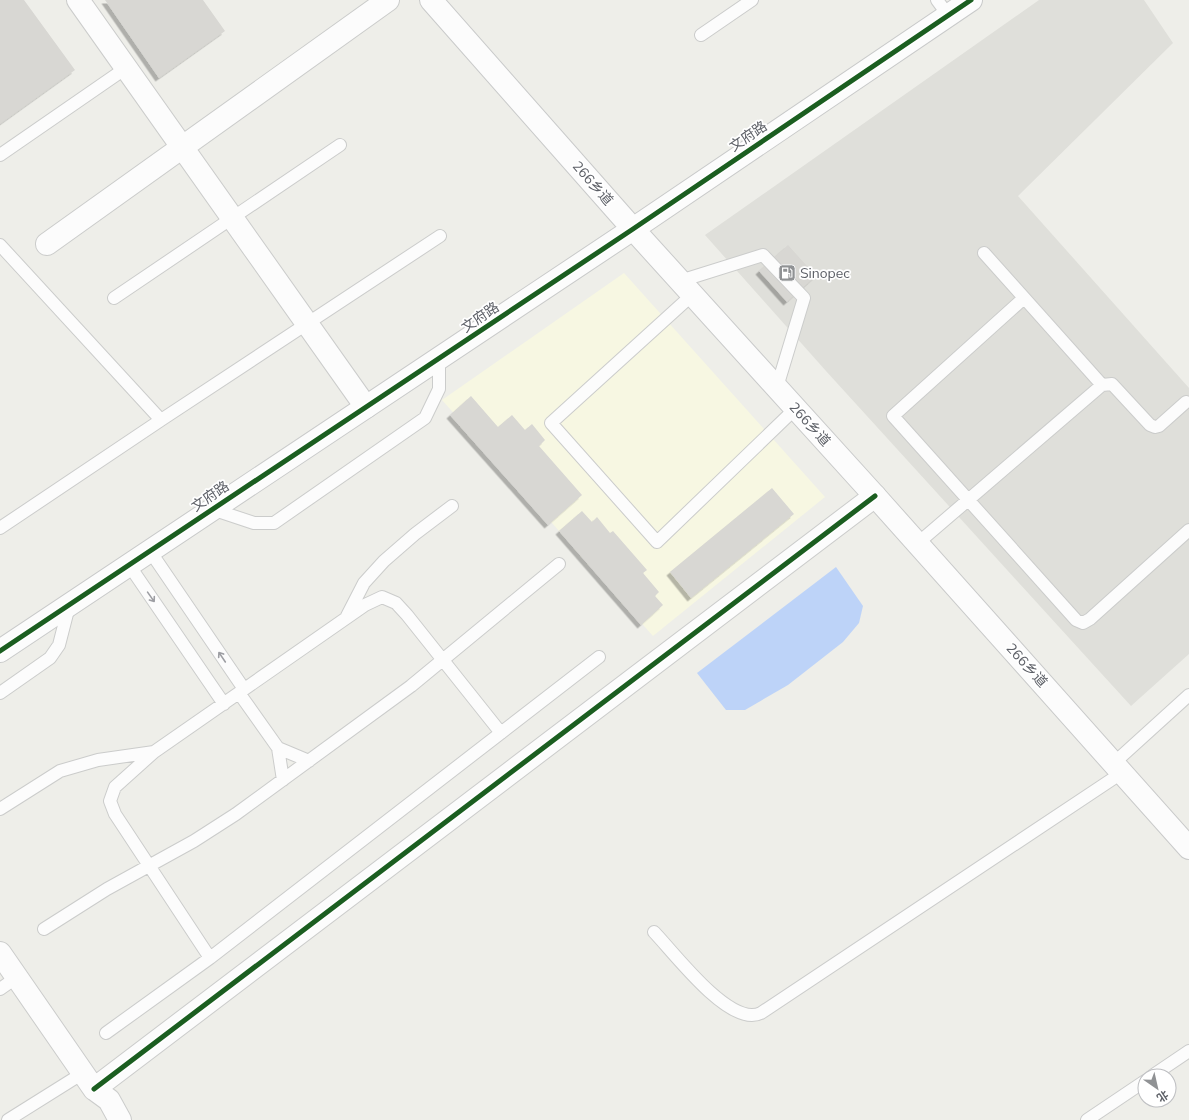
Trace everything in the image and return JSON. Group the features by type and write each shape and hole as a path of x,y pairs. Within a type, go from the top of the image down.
{"street":[{"path":"78,0 366,407"},
{"path":"47,244 388,0"},
{"name":"266乡道","path":"431,0 633,229 918,543 1189,848"},
{"name":"文府路","path":"0,651 633,229 942,8 971,0"},
{"path":"89,1081 875,496"},
{"path":"0,953 8,983 89,1081 109,1100 120,1120"}],"lane":[{"path":"701,35 752,0"},
{"path":"0,155 126,68"},
{"path":"114,298 340,145"},
{"path":"0,528 440,236"},
{"path":"0,245 161,420"},
{"path":"984,253 1102,385"},
{"path":"777,387 804,298 763,255 686,288 551,423 657,542 796,408"},
{"path":"1024,298 893,416 1076,620 1083,623 1090,619 1189,530"},
{"path":"212,509 254,523 274,523 426,418 439,389 440,358"},
{"path":"918,543 1102,385 1112,384 1146,422 1154,427 1159,426 1186,402"},
{"path":"345,619 364,583 384,561 415,534 452,506"},
{"path":"150,551 278,748 283,780"},
{"path":"44,929 107,888 194,841 230,818 411,686 560,564"},
{"path":"129,565 224,704"},
{"path":"210,958 115,814 110,801 115,787 154,752 365,605 382,597 396,603 407,615 444,659 501,733"},
{"path":"0,693 50,658 59,645 69,605"},
{"path":"106,1033 210,958 599,658"},
{"path":"654,932 711,994 738,1012 752,1015 761,1013 1118,768 1189,695"},
{"path":"278,748 309,761"},
{"path":"0,809 60,771 98,760 154,752"},
{"path":"1164,1068 1189,1051"},
{"path":"8,1120 89,1081"},
{"path":"1087,1120 1137,1086"}],"shaded area":[{"path":"1039,0 1144,0 1173,43 1018,196 1189,388 1189,654 1131,706 826,371 705,235"},
{"path":"624,273 825,497 653,636 442,400"}],"water":[{"path":"836,567 863,606 859,623 843,642 788,685 745,710 726,710 697,673"}],"building":[{"path":"0,0 24,0 75,70 0,124"},
{"path":"105,0 203,0 225,31 159,78"},
{"name":"Sinopec","path":"788,245 816,276 787,302 759,271"},
{"path":"471,396 498,427 512,415 525,430 532,424 545,440 539,446 582,495 548,525 450,415"},
{"path":"772,488 794,514 691,598 670,572"},
{"path":"582,511 592,522 597,517 610,533 613,531 647,570 643,573 659,592 655,596 663,605 641,625 559,531"}],"cycle path":[{"path":"0,651 633,229 971,0"},
{"path":"94,1089 875,496"}],"place":[{"name":"Sinopec","path":"787,273"}]}
